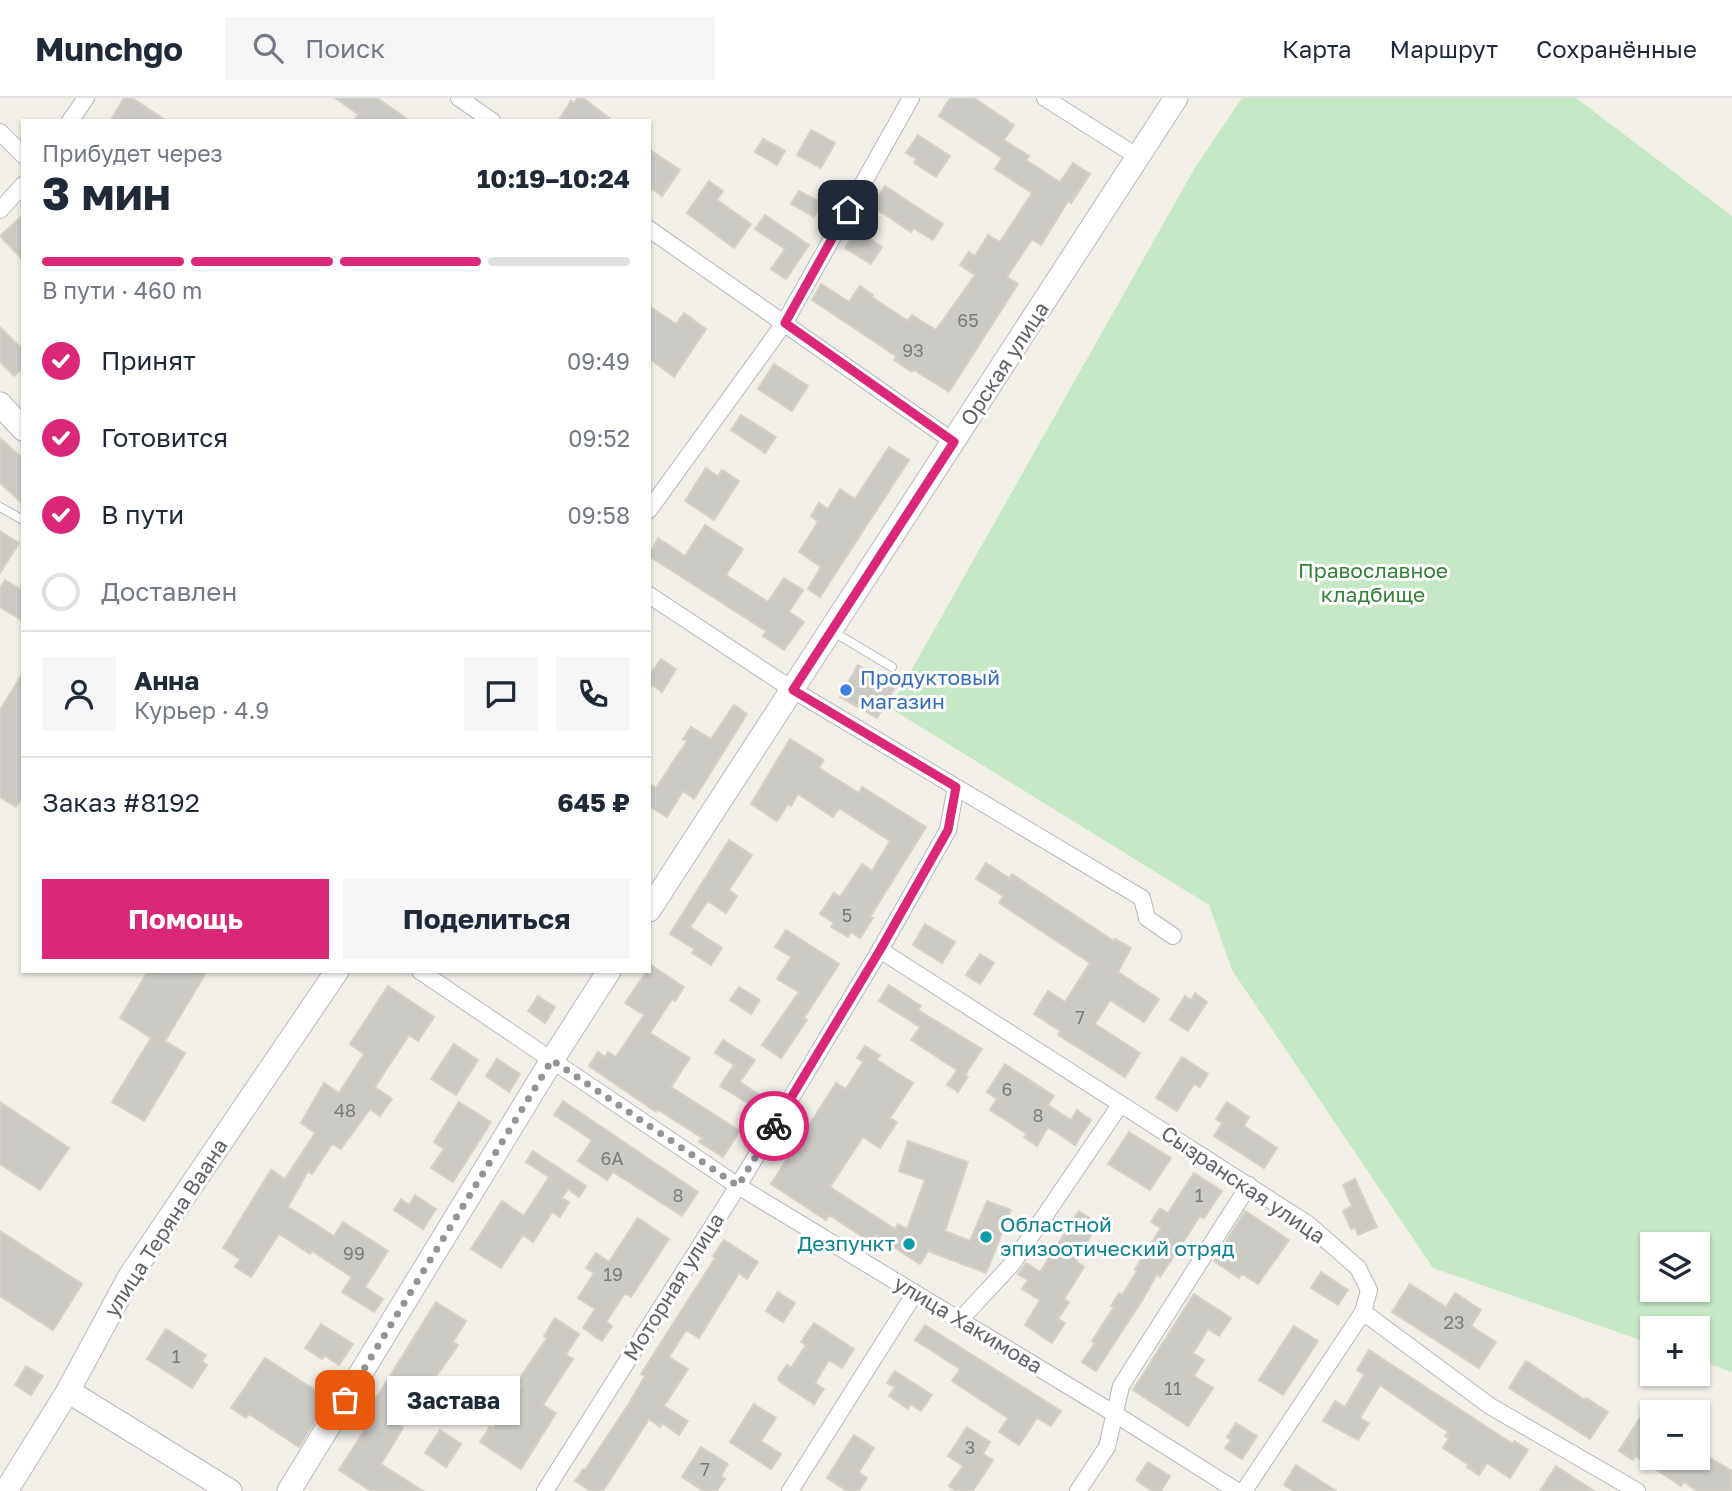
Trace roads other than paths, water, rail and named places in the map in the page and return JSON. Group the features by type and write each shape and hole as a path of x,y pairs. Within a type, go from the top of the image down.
{"main road":[{"name":"Орская улица","path":"651,907 1176,98"},
{"path":"0,404 21,427"},
{"name":"улица Теряна Ваана","path":"6,1491 68,1391 130,1276 336,973"},
{"path":"289,1491 608,973"},
{"path":"68,1391 230,1491"}],"street":[{"path":"72,119 86,98"},
{"path":"459,98 489,119"},
{"path":"651,507 785,323 911,98"},
{"path":"1045,98 1138,157"},
{"path":"0,132 21,153"},
{"path":"0,210 21,187"},
{"path":"651,230 954,442"},
{"path":"651,596 793,690 1142,898 1147,918 1172,936"},
{"name":"Моторная улица","path":"545,1491 738,1186 880,950 948,830 956,787"},
{"name":"Сызранская улица","path":"880,950 1308,1224 1358,1268 1369,1290 1363,1312"},
{"name":"улица Хакимова","path":"423,973 738,1186 1237,1491"},
{"path":"960,1320 1012,1264 1120,1105"},
{"path":"1078,1491 1107,1447 1121,1386 1249,1185"},
{"path":"790,1491 915,1293"},
{"path":"1244,1491 1363,1312 1490,1406 1637,1491"}],"lane":[{"path":"0,507 21,519"},
{"path":"832,631 892,667"}],"place":[{"name":"Продуктовый магазин","path":"846,690"},
{"name":"Областной эпизоотический отряд","path":"986,1237"},
{"name":"Дезпункт","path":"909,1244"},
{"name":"Застава","path":"345,1400"}],"park label":[{"name":"Православное кладбище","path":"1373,583"}]}
